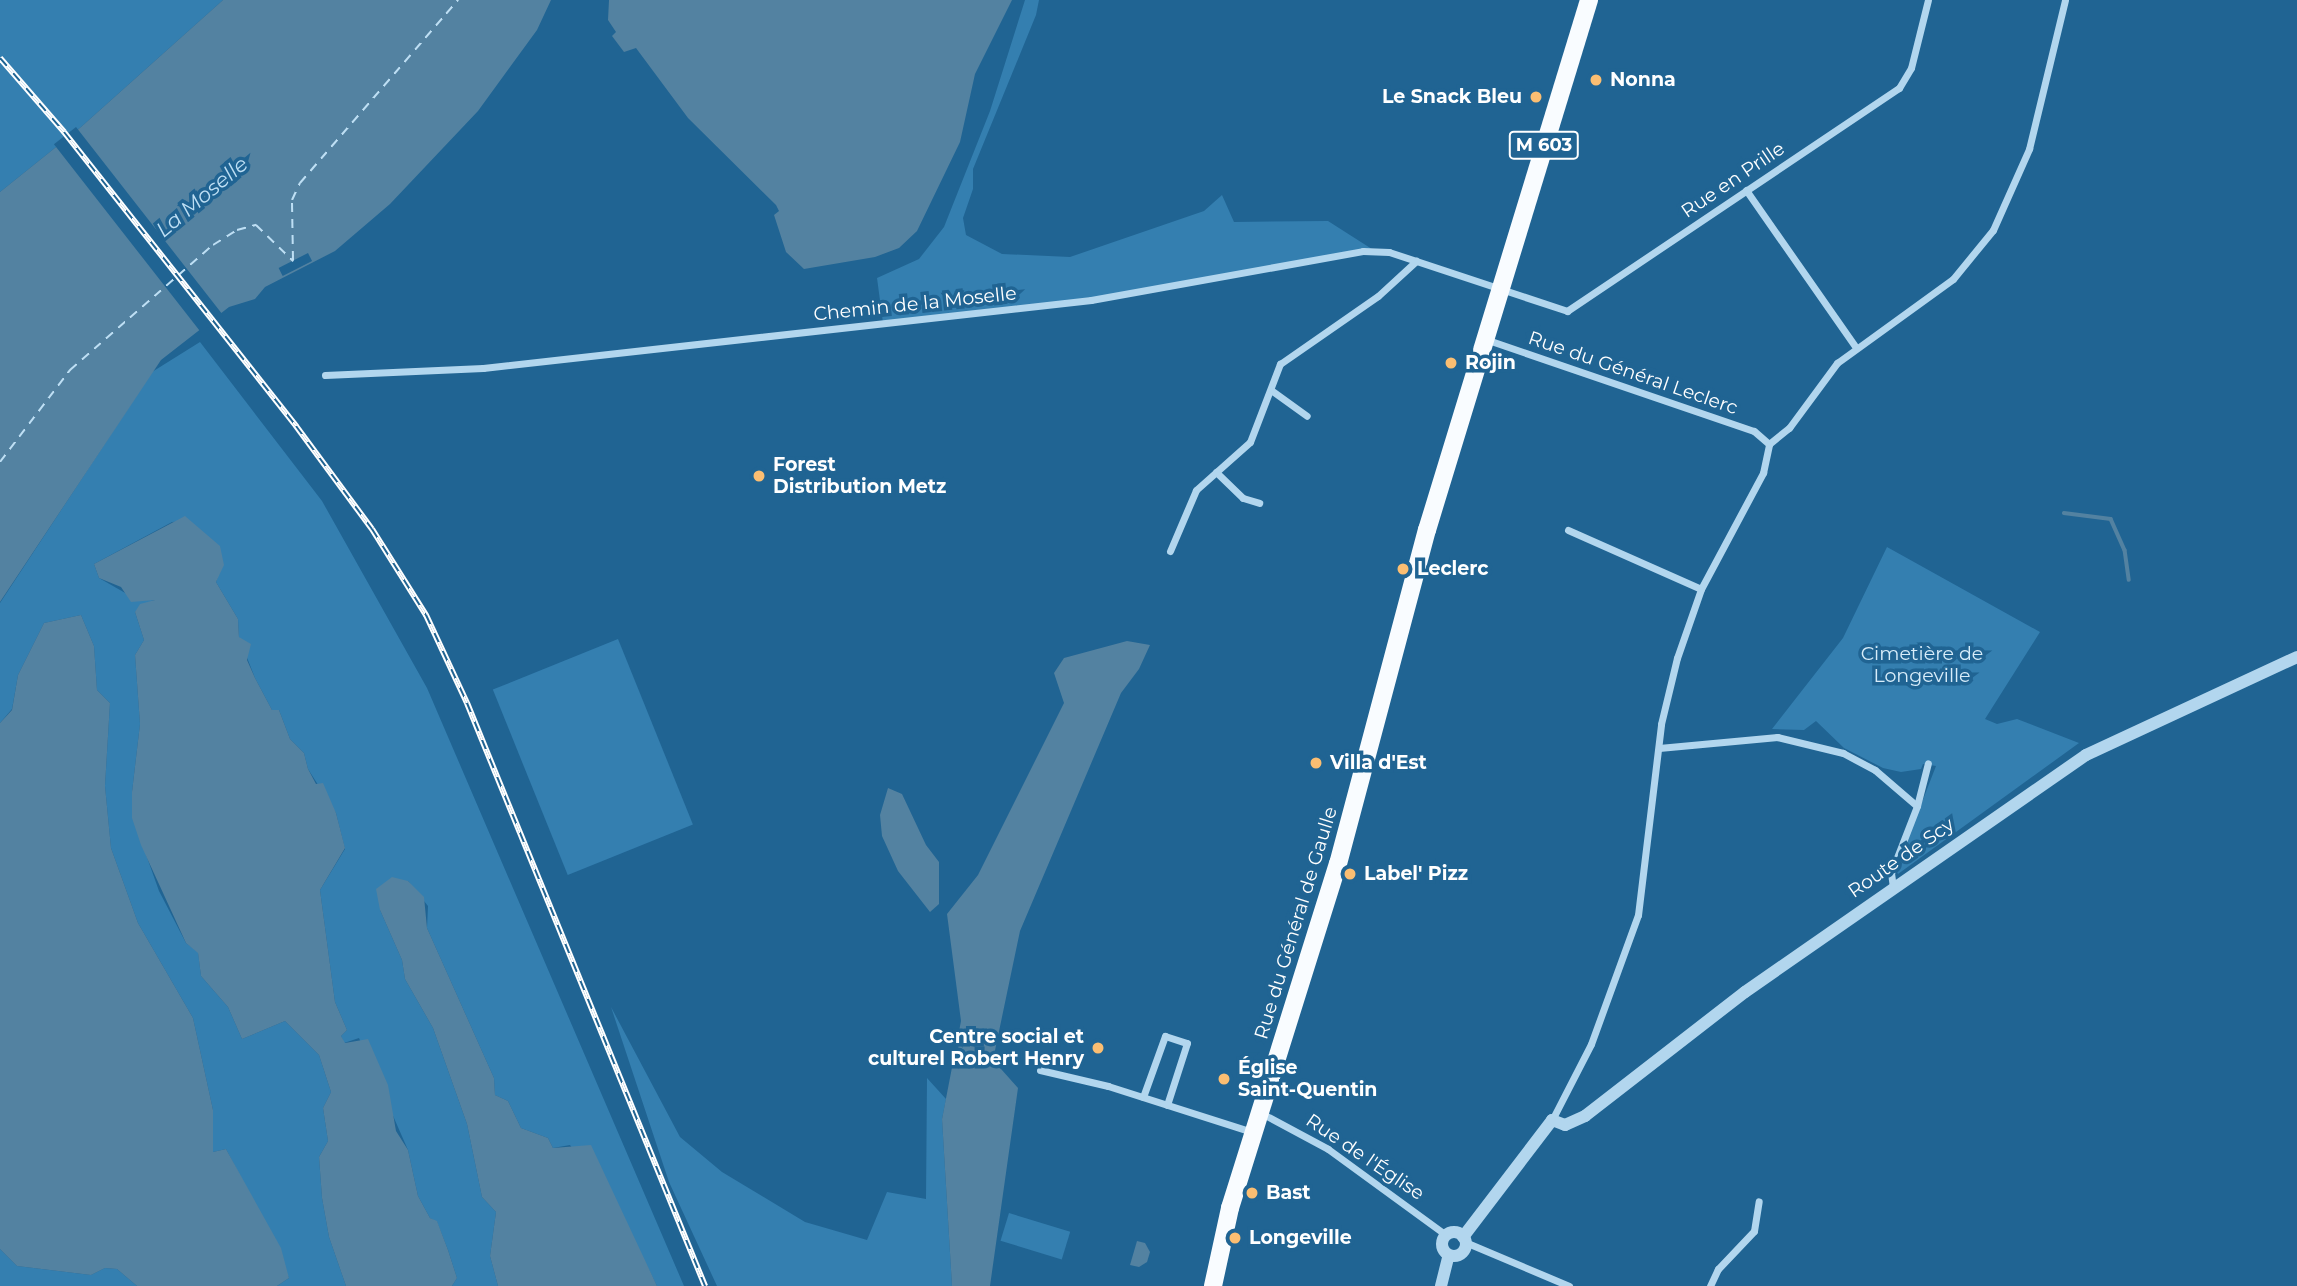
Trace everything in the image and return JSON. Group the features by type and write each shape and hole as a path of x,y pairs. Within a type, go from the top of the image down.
{"main road":[{"name":"M 603","path":"1499,289 1589,0"},
{"name":"Rue du Général de Gaulle","path":"1213,1286 1230,1208 1256,1133 1338,864 1483,338 1499,289"}],"street":[{"name":"Rue en Prille","path":"1499,289 1560,310 1574,308 1899,88 1911,68 1928,0"},
{"path":"1450,1255 1462,1252 1464,1239 1552,1120 1591,1044 1638,915 1658,748 1676,658 1701,589 1763,473 1769,444 1789,428 1818,384 1855,346 1953,279 1998,222 2029,149 2066,0"},
{"path":"1746,190 1855,346"},
{"name":"Chemin de la Moselle","path":"325,375 483,368 1091,300 1363,251 1389,252 1499,289"},
{"path":"1170,551 1196,490 1250,442 1280,364 1378,296 1416,261"},
{"name":"Rue du Général Leclerc","path":"1483,338 1754,431 1769,444"},
{"path":"1272,390 1307,416"},
{"path":"1216,472 1243,498 1259,503"},
{"path":"1568,530 1701,589"},
{"name":"Route de Scy","path":"1552,1120 1566,1125 1585,1116 1745,992 2086,755 2297,657"},
{"path":"1658,748 1777,737 1806,741 1875,770 1917,806"},
{"path":"1893,887 1891,873 1917,806 1928,763"},
{"path":"1143,1097 1165,1035 1187,1043 1167,1105"},
{"path":"1040,1070 1143,1097 1256,1133"},
{"name":"Rue de l'Église","path":"1261,1113 1328,1149 1446,1236"},
{"path":"1710,1286 1718,1269 1754,1231 1759,1201"},
{"path":"1450,1255 1442,1246 1446,1236 1464,1239 1569,1286"},
{"path":"1441,1286 1450,1255"}],"green space":[{"path":"0,0 223,0 81,127 0,192"},
{"path":"1025,0 1039,0 1036,15 973,169 973,189 963,218 966,235 1002,254 1070,257 1204,211 1222,195 1234,222 1328,221 1375,251 1091,300 883,323 877,278 919,259 944,227 990,111"},
{"path":"200,342 322,501 427,688 684,1286 657,1286 634,1240 570,1145 553,1148 548,1138 521,1128 508,1101 495,1095 494,1078 427,928 428,906 408,881 380,910 402,960 405,979 433,1028 467,1124 482,1197 496,1212 490,1256 498,1286 452,1286 457,1278 448,1250 437,1222 430,1218 418,1196 408,1150 359,1038 344,1043 341,1036 347,1030 335,1002 320,890 345,849 336,813 308,769 304,753 290,739 279,710 272,710 255,678 239,637 238,619 216,582 219,573 212,542 187,521 172,522 94,564 99,578 127,594 155,601 135,612 144,640 135,655 140,724 132,792 133,818 159,891 186,943 198,952 201,976 228,1007 242,1039 285,1021 319,1055 331,1092 323,1108 328,1141 319,1157 322,1198 329,1237 346,1286 277,1286 289,1278 265,1223 226,1149 213,1152 213,1110 193,1018 138,923 111,848 105,786 110,703 97,690 94,646 81,615 44,623 18,675 12,709 0,723 0,603 152,372"},
{"name":"Cimetière de Longeville","path":"1887,547 2040,632 1985,719 1997,724 2017,719 2079,743 1898,874 1896,869 1936,766 1923,764 1921,769 1901,772 1883,768 1844,748 1816,721 1804,730 1772,729 1843,638"},
{"path":"618,639 693,824 568,875 493,690"},
{"path":"611,1007 680,1137 722,1172 805,1222 867,1240 887,1192 926,1199 927,1078 946,1099 942,1119 952,1286 717,1286 669,1182"},
{"path":"1009,1213 1070,1232 1062,1259 1001,1241"},
{"path":"0,1249 17,1266 91,1275 105,1268 117,1269 137,1286 0,1286"}],"water":[{"name":"La Moselle","path":"223,0 551,0 537,30 478,111 390,204 335,251 265,287 255,299 229,307 161,360 0,602 0,192 81,127"},
{"path":"609,0 1012,0 975,74 960,142 917,231 899,248 875,257 804,269 786,252 774,215 779,211 776,205 688,118 636,48 624,52 612,36 616,32 608,20"},
{"path":"185,516 220,546 224,565 216,582 238,619 239,637 251,644 247,660 272,710 279,710 290,739 304,753 316,784 323,783 336,813 345,848 320,890 335,1002 347,1030 341,1036 345,1043 368,1039 388,1085 396,1131 408,1150 418,1196 430,1218 437,1221 448,1250 457,1278 452,1286 346,1286 329,1237 322,1198 319,1157 328,1141 323,1108 331,1092 319,1055 285,1021 242,1039 228,1007 201,976 198,953 186,943 141,845 132,818 132,792 140,724 135,655 144,640 135,612 140,604 155,600 131,602 121,587 99,578 94,564"},
{"path":"81,615 94,646 97,690 110,703 105,786 111,848 138,923 193,1018 213,1110 213,1152 226,1149 281,1248 289,1278 277,1286 137,1286 117,1269 105,1268 91,1275 17,1266 0,1249 0,723 12,710 18,675 44,623"},
{"path":"1127,641 1150,645 1139,669 1121,693 1020,931 993,1060 1018,1088 990,1286 952,1286 942,1119 961,1021 947,914 978,875 1064,703 1054,673 1064,658"},
{"path":"888,788 902,794 926,845 939,862 939,904 930,912 898,871 882,836 880,815"},
{"path":"392,877 408,881 424,897 427,928 494,1078 495,1095 508,1101 521,1128 548,1138 553,1148 591,1145 657,1286 498,1286 490,1256 496,1212 482,1197 467,1124 433,1028 405,979 402,960 380,910 376,889"},
{"path":"1137,1241 1145,1243 1150,1252 1147,1262 1139,1267 1130,1265"}],"pier":[{"path":"76,127 223,315 201,333 54,144"},
{"path":"308,253 312,261 283,276 279,268"}],"waterway":[{"path":"2064,513 2111,519 2125,550 2129,580"}],"ferry route":[{"path":"293,260 292,200 300,183 458,0"},
{"path":"0,462 70,370 213,245 237,230 256,225 293,261"}],"railway":[{"path":"0,58 64,132 296,426 372,529 426,615 467,703 705,1286"}],"place":[{"name":"Nonna","path":"1596,80"},
{"name":"Le Snack Bleu","path":"1536,97"},
{"name":"Rojin","path":"1451,363"},
{"name":"Forest Distribution Metz","path":"759,476"},
{"name":"Leclerc","path":"1403,569"},
{"name":"Villa d'Est","path":"1316,763"},
{"name":"Label' Pizz","path":"1350,874"},
{"name":"Centre social et culturel Robert Henry","path":"1098,1048"},
{"name":"Église Saint-Quentin","path":"1224,1079"},
{"name":"Bast","path":"1252,1193"},
{"name":"Longeville","path":"1235,1238"}]}
